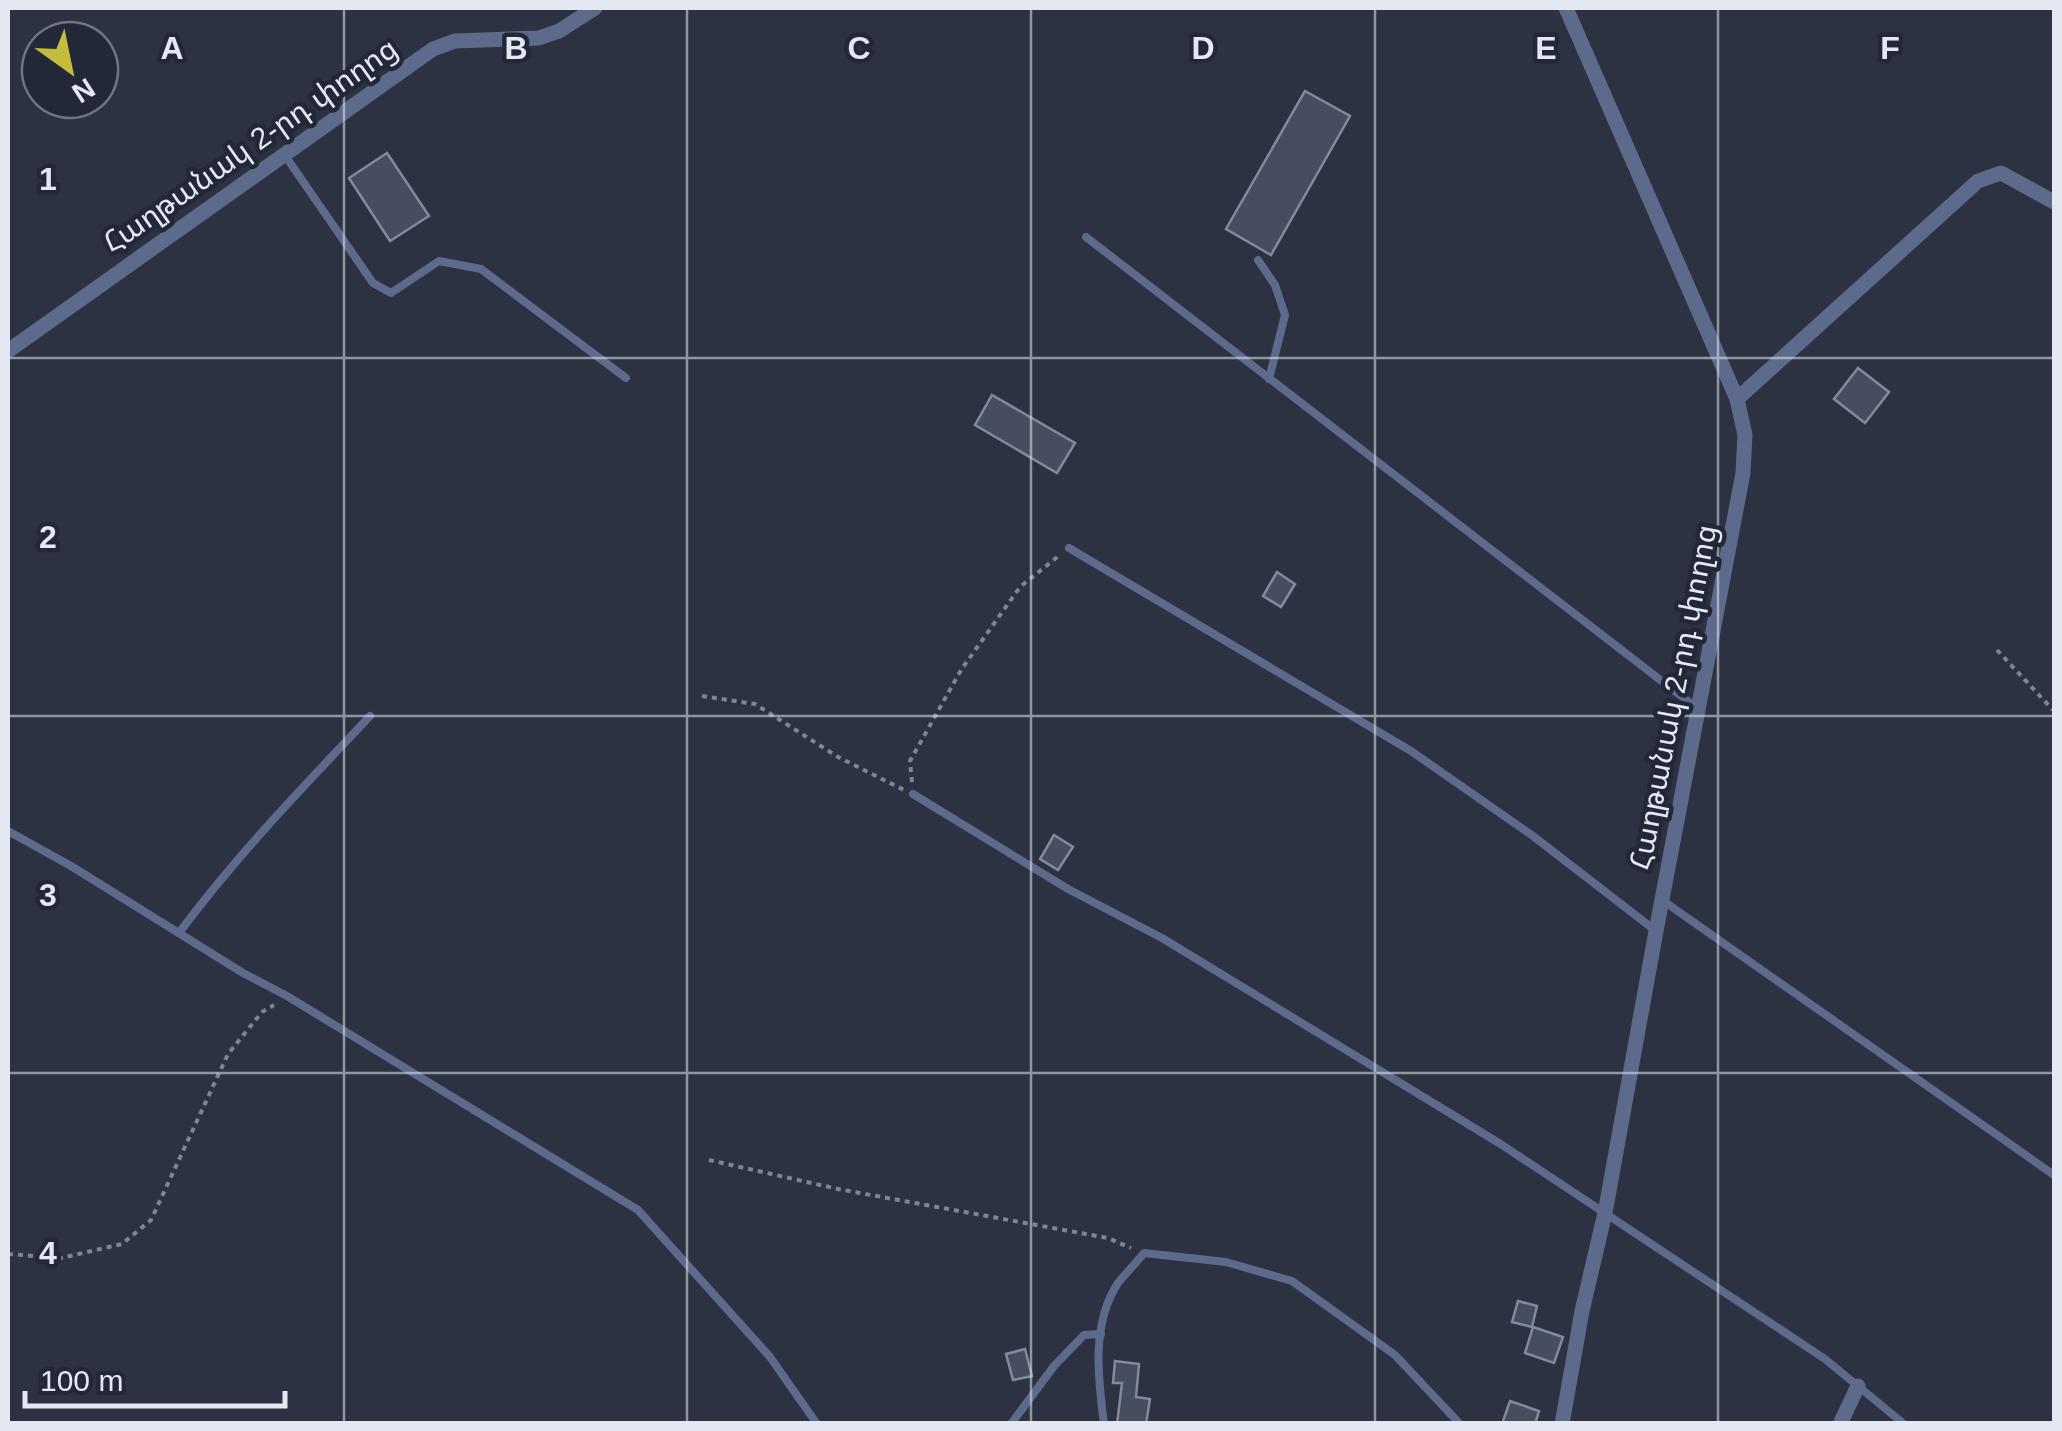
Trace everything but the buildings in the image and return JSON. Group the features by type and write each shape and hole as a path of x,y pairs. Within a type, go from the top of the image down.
{"street":[{"name":"Հաղթանակ 2-րդ փողոց","path":"8,350 433,49 455,41 539,38 559,31 595,8"},
{"name":"Հաղթանակ 2-րդ փողոց","path":"1562,1424 1743,473 1745,435 1737,399 1566,8"},
{"path":"1737,399 1978,180 2000,173 2054,202"},
{"path":"1840,1424 1858,1386"}],"lane":[{"path":"284,154 373,283 390,293 439,261 480,269 626,378"},
{"path":"1086,237 1698,709"},
{"path":"1258,260 1275,285 1285,315 1270,379"},
{"path":"1069,548 1410,751 1533,836 1656,930"},
{"path":"179,933 257,837 370,716"},
{"path":"913,794 1068,889 1162,938 1499,1143 1825,1359 1904,1424"},
{"path":"8,831 638,1210 770,1357 817,1424"},
{"path":"1662,900 2054,1175"},
{"path":"1104,1424 1098,1351 1104,1312 1118,1284 1144,1253 1226,1262 1292,1281 1395,1356 1460,1424"},
{"path":"1011,1424 1054,1366 1084,1335 1101,1334"}],"path":[{"path":"913,794 910,762 961,670 1020,587 1069,548"},
{"path":"1997,650 2054,711"},
{"path":"702,696 755,704 838,756 913,794"},
{"path":"8,1254 61,1258 122,1244 152,1220 228,1054 262,1012 287,996"},
{"path":"708,1160 857,1193 1108,1238 1144,1253"}]}
